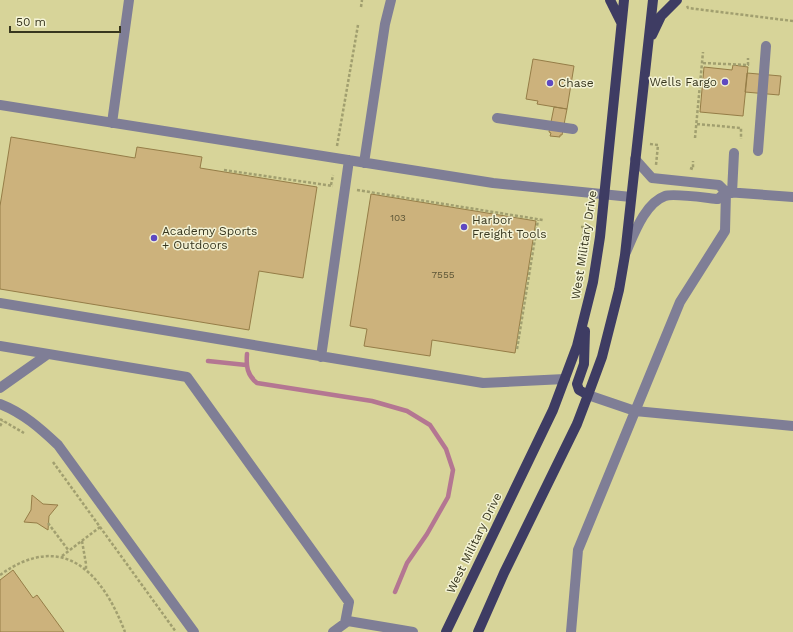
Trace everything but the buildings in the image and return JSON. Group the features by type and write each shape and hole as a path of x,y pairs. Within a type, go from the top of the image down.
{"main road":[{"path":"610,0 618,13 622,30"},
{"name":"West Military Drive","path":"446,632 553,410 577,346 593,282 605,194 624,0"},
{"path":"478,632 504,573 577,424 602,356 619,290 625,255 653,0"},
{"path":"647,52 659,20 668,8 681,1"},
{"path":"586,313 584,364 577,384 579,390 588,395"}],"lane":[{"path":"112,123 129,0"},
{"path":"364,163 384,24 391,0"},
{"path":"758,151 766,46"},
{"path":"0,105 494,183 631,197"},
{"path":"497,118 573,129"},
{"path":"571,632 578,550 680,302 725,231 734,153"},
{"path":"635,159 652,178 719,185 729,193"},
{"path":"321,357 349,160"},
{"path":"625,255 641,219 658,200 666,195 718,199 729,193 793,197"},
{"path":"0,303 483,383 565,379"},
{"path":"0,346 187,377 349,602 347,622"},
{"path":"0,388 48,354"},
{"path":"588,395 635,411 793,426"},
{"path":"0,404 15,410 38,425 58,444 194,632"},
{"path":"333,632 347,622 413,632"}],"path":[{"path":"361,7 362,0"},
{"path":"681,1 688,8 793,22"},
{"path":"336,152 358,25"},
{"path":"696,138 703,52"},
{"path":"703,63 748,65 748,58"},
{"path":"697,124 741,128 741,139"},
{"path":"650,144 658,145 656,163"},
{"path":"693,161 693,169"},
{"path":"224,170 337,187"},
{"path":"331,185 333,175"},
{"path":"357,190 543,220"},
{"path":"517,349 538,220"},
{"path":"581,227 584,227 582,243 588,246"},
{"path":"0,426 1,420 28,436"},
{"path":"51,459 176,632"},
{"path":"48,523 69,551"},
{"path":"62,556 100,526"},
{"path":"82,540 86,570"},
{"path":"0,575 11,567 32,557 62,556 75,562 86,570 104,592 115,609 125,632"}],"waterway":[{"path":"247,354 249,373 257,383 372,401 407,411 430,425 446,449 453,470 448,497 427,534 407,563 395,592"},
{"path":"208,361 246,365"}],"place":[{"name":"Wells Fargo","path":"725,82"},
{"name":"Chase","path":"550,83"},
{"name":"Harbor Freight Tools","path":"464,227"},
{"name":"Academy Sports + Outdoors","path":"154,238"}]}
